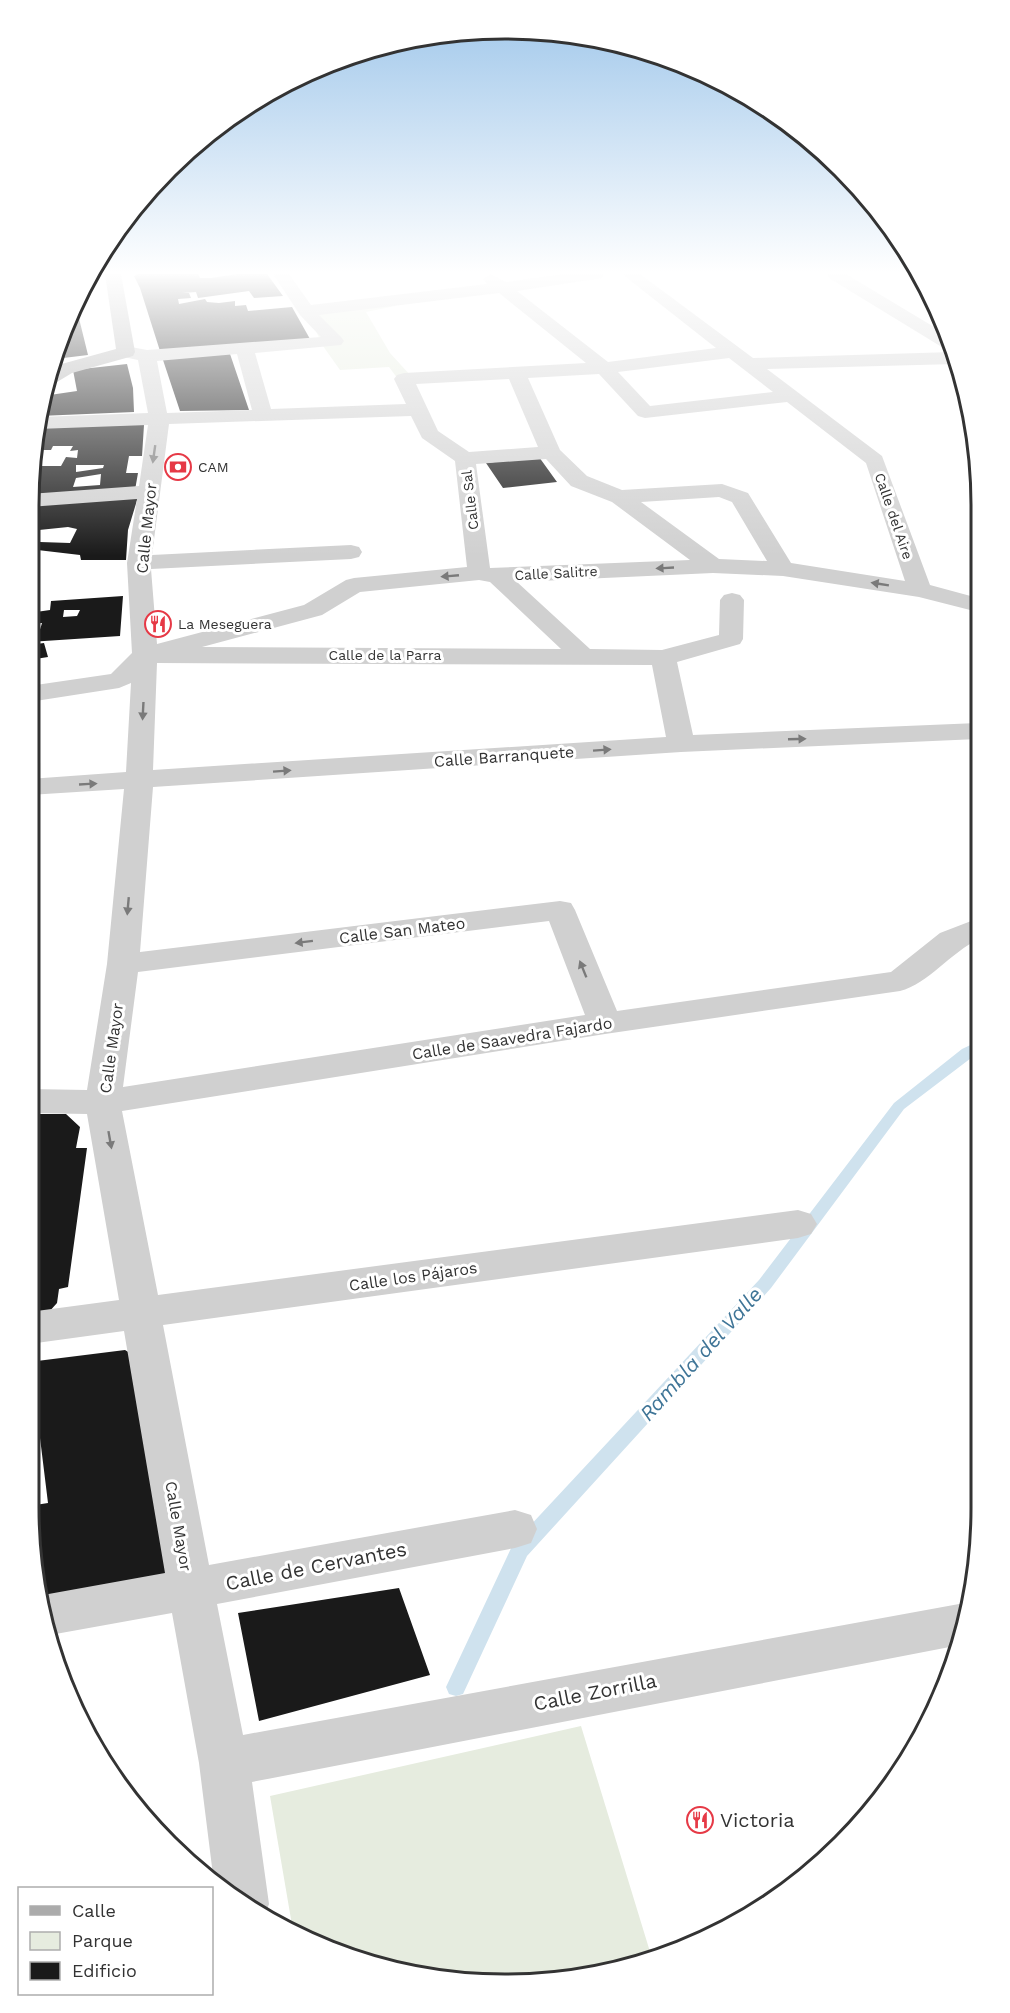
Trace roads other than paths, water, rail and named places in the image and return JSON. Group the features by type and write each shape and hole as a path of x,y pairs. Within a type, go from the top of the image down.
{"street":[{"name":"Calle Mayor","path":"142,368 159,421 140,563 145,655 139,781 123,964 104,1102 190,1590 224,1763 241,1892"},
{"path":"249,368 262,415"},
{"path":"713,566 620,497 579,481 551,452 516,372 604,368 645,412 792,396"},
{"name":"Calle del Aire","path":"755,368 875,460 920,590"},
{"name":"Calle Sal","path":"488,575 465,459 429,434 404,380 516,372"},
{"path":"47,423 159,421 417,410"},
{"path":"465,459 551,452"},
{"path":"620,497 722,490 731,492 740,498 783,569"},
{"path":"39,500 149,492"},
{"path":"140,563 351,552"},
{"name":"Calle Salitre","path":"145,655 313,610 354,585 488,575 713,566 783,569 920,590 971,609"},
{"path":"488,575 585,658"},
{"name":"Calle de la Parra","path":"145,655 458,655 663,658 731,639 732,600"},
{"path":"39,692 119,680 145,655"},
{"path":"663,658 681,744"},
{"name":"Calle Barranquete","path":"39,786 681,744 971,731"},
{"name":"Calle San Mateo","path":"123,964 560,910 605,1023"},
{"name":"Calle de Saavedra Fajardo","path":"39,1101 104,1102 605,1023 900,981 951,940 971,931"},
{"name":"Calle los Pájaros","path":"39,1327 798,1224"},
{"name":"Calle de Cervantes","path":"52,1614 515,1529"},
{"name":"Calle Zorrilla","path":"224,1763 956,1624"}],"waterway":[{"name":"Rambla del Valle","path":"456,1687 520,1550 765,1284 899,1106 971,1050"}],"place":[{"name":"CAM","path":"178,467"},
{"name":"La Meseguera","path":"158,624"},
{"name":"Victoria","path":"700,1820"}]}
